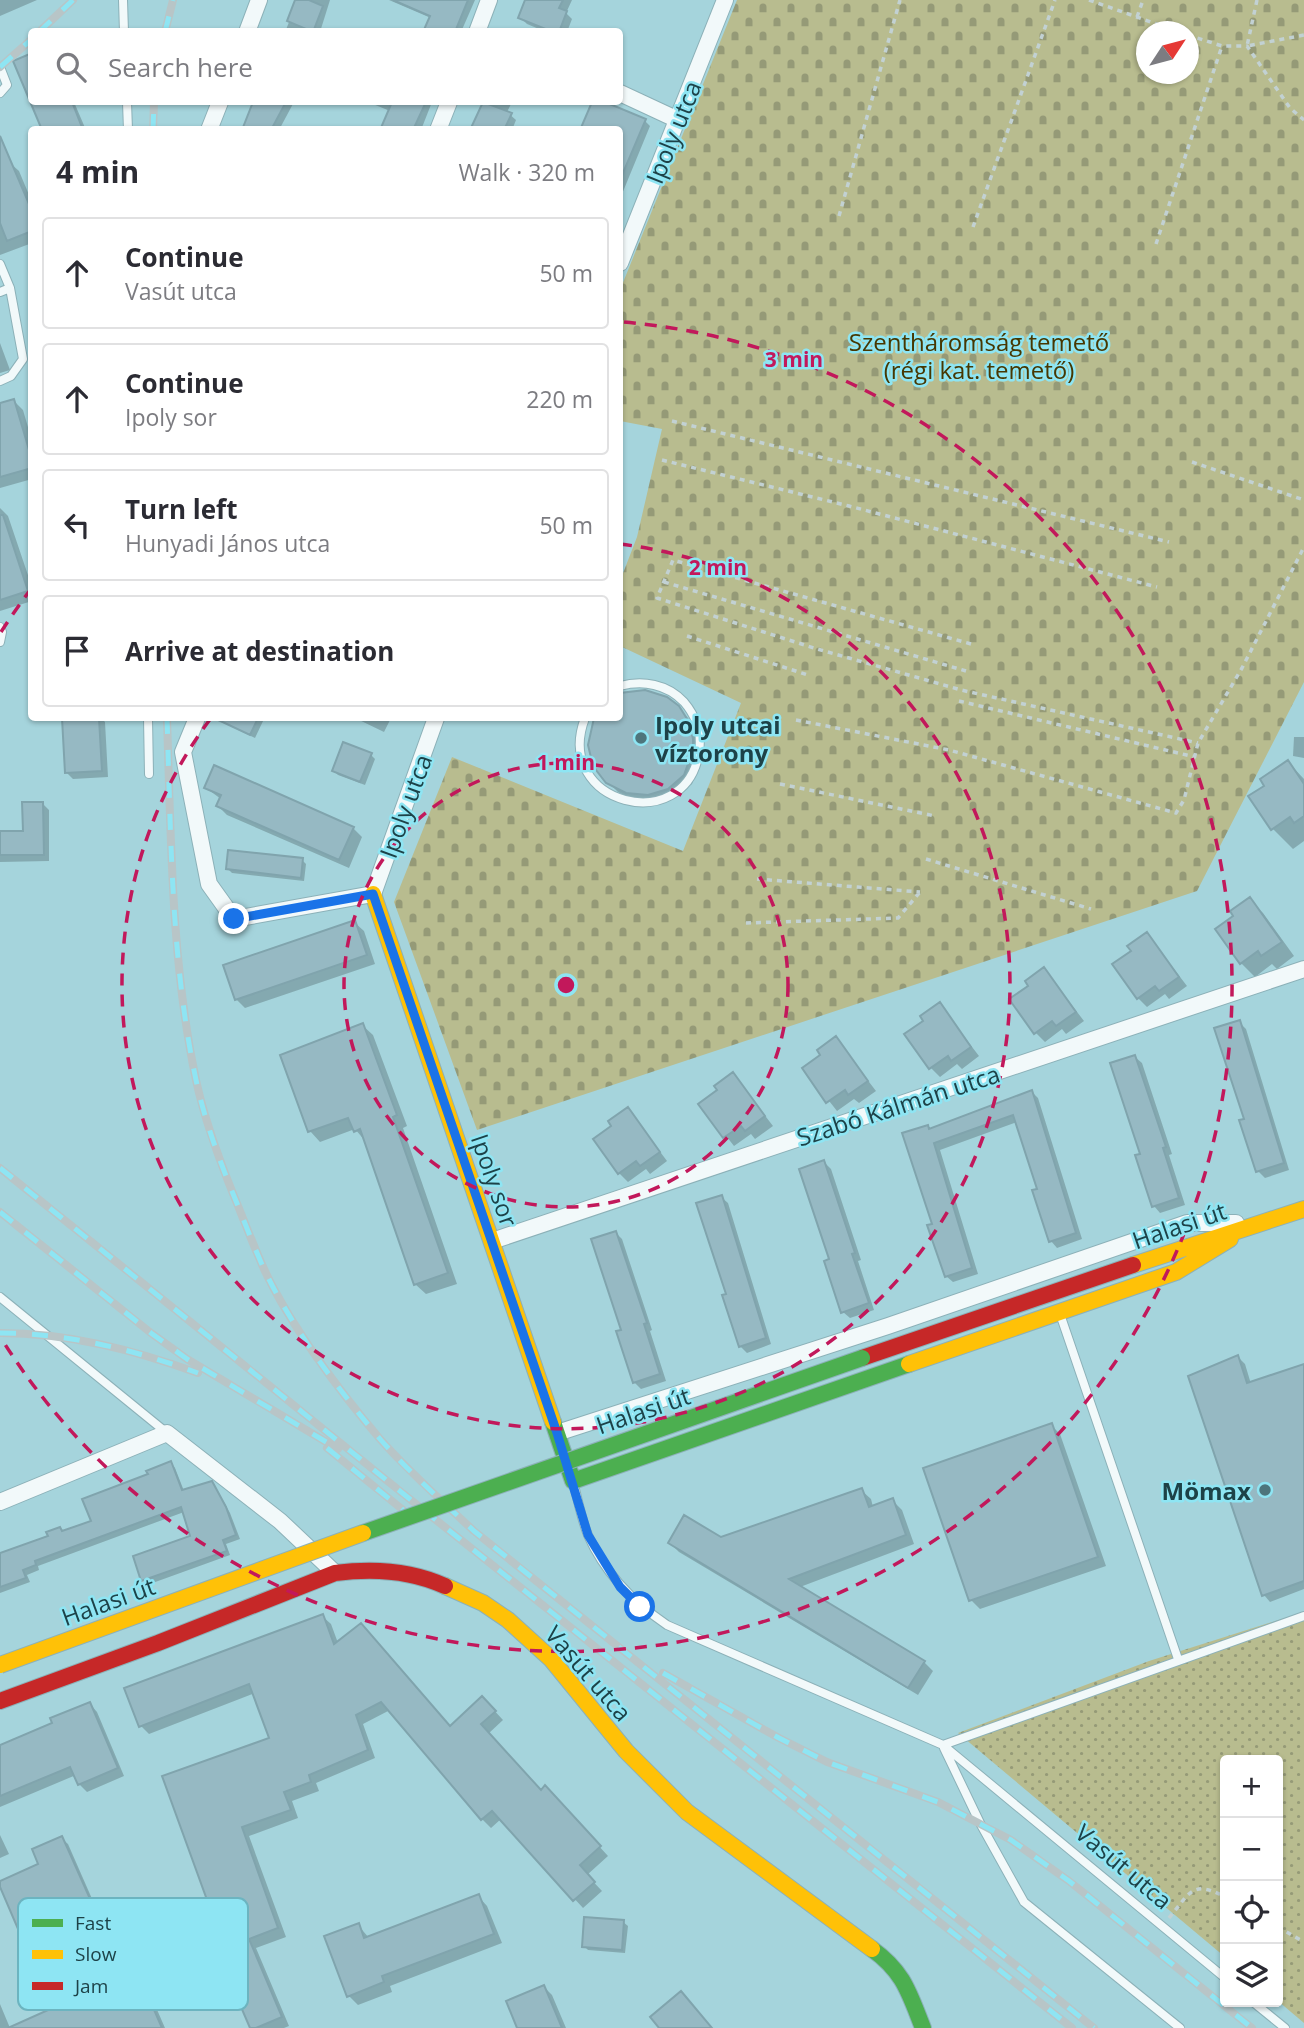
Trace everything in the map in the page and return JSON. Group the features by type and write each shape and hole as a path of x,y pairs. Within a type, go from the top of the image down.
{"street":[{"path":"248,28 259,0"},
{"path":"481,28 489,0"},
{"name":"Ipoly utca","path":"623,256 725,0"},
{"path":"623,94 678,120"},
{"path":"211,126 219,105"},
{"path":"440,126 448,105"},
{"path":"196,721 183,752 209,884 234,919 373,894"},
{"name":"Ipoly utca","path":"373,894 435,721"},
{"name":"Ipoly sor","path":"373,894 573,1480"},
{"name":"Szabó Kálmán utca","path":"492,1241 1304,969"},
{"name":"Halasi út","path":"0,1665 388,1523 862,1358 1304,1209"},
{"path":"557,1433 888,1326 1187,1223 1256,1223"},
{"path":"573,1480 1176,1272 1256,1223"},
{"path":"0,1502 167,1433 280,1521 335,1573 158,1643 0,1701"},
{"name":"Vasút utca","path":"335,1573 365,1569 386,1570 436,1581 483,1603 508,1620 551,1659 626,1751 687,1812 890,1962 904,1981 923,2028"}],"lane":[{"path":"123,0 124,28"},
{"path":"0,67 7,85 0,93"},
{"path":"127,105 128,126"},
{"path":"0,264 10,289 23,359 11,376 0,381"},
{"path":"0,292 10,289"},
{"path":"0,627 0,642"},
{"path":"583,721 580,737 582,760 593,779 610,794 630,802 653,802 682,786 695,767 700,745 699,733 691,712 676,695 655,685 632,683 623,686"},
{"path":"148,721 149,774"},
{"path":"0,1297 167,1433"},
{"path":"1059,1311 1178,1659"},
{"name":"Vasút utca","path":"573,1480 588,1535 620,1587 640,1607 667,1625 943,1745 1220,1974"},
{"path":"1180,2028 1024,1902 980,1822 943,1745 1304,1616"},
{"path":"1260,2007 1285,2028"}],"path":[{"path":"839,216 900,0"},
{"path":"973,227 1055,0"},
{"path":"1089,0 1148,21"},
{"path":"1137,17 1143,0"},
{"path":"1258,0 1247,46 1290,108 1304,120"},
{"path":"1199,39 1222,46 1247,46 1304,35"},
{"path":"1156,244 1222,46"},
{"path":"672,421 1169,542"},
{"path":"662,460 1157,587"},
{"path":"1192,463 1304,500"},
{"path":"796,720 949,750 1176,813 1184,800 1198,743 1242,668 1304,547"},
{"path":"971,644 673,560 657,598 814,648 961,690 1198,743"},
{"path":"664,582 966,671"},
{"path":"687,636 808,674"},
{"path":"959,701 1195,757"},
{"path":"780,784 935,816"},
{"path":"926,859 1091,909"},
{"path":"746,923 898,918 920,892 757,879"},
{"path":"1163,1927 1191,1892 1198,1888 1206,1888 1220,1895"},
{"path":"1283,1930 1304,1942"}],"green space":[{"name":"Szentháromság temető (régi kat. temető)","path":"737,0 1304,0 1304,682 1197,891 477,1130 394,902 452,757 683,851 741,703 623,647 623,573 637,537 662,429 623,422 623,283"},
{"path":"1304,1612 1304,2023 1283,2005 1283,1755 1220,1755 1220,1953 958,1733 1149,1661"}],"building":[{"path":"295,0 309,0 323,6 315,28 304,28 287,21"},
{"path":"393,0 468,0 457,28 425,28 430,16"},
{"path":"525,0 563,0 559,8 567,11 561,28 543,28 518,18"},
{"path":"28,55 28,97 13,61"},
{"path":"31,105 73,105 81,126 40,126"},
{"path":"252,105 284,105 273,126 244,126"},
{"path":"391,105 425,105 415,126 382,126"},
{"path":"482,105 491,105 512,113 506,126 472,126"},
{"path":"591,105 612,105 646,119 623,173 623,126 582,126"},
{"path":"0,136 28,202 28,233 7,241 0,223"},
{"path":"14,399 28,446 28,469 0,477 0,403"},
{"path":"0,515 3,515 28,591 0,600"},
{"name":"Ipoly utcai víztorony","path":"645,690 667,697 679,706 689,722 693,750 684,775 668,789 648,795 626,793 606,783 593,766 588,745 593,721 623,721 623,693"},
{"path":"62,721 99,721 102,771 65,773"},
{"path":"220,721 257,721 250,735"},
{"path":"343,742 372,753 360,782 332,771"},
{"path":"1288,760 1304,784 1304,816 1294,823 1290,817 1271,830 1248,796 1264,786 1260,779"},
{"path":"214,765 354,827 339,860 216,806 221,795 204,788"},
{"path":"22,802 43,802 44,855 0,855 0,831 23,831"},
{"path":"228,850 303,858 301,878 226,869"},
{"path":"1250,897 1282,942 1261,956 1258,951 1240,964 1215,929 1233,916 1230,911"},
{"path":"355,920 367,955 235,1000 223,965"},
{"path":"1147,932 1179,977 1159,991 1155,986 1137,999 1112,964 1131,951 1127,946"},
{"path":"1044,967 1076,1012 1056,1026 1052,1021 1034,1034 1009,999 1028,986 1025,981"},
{"path":"940,1002 971,1047 951,1061 948,1056 929,1069 904,1034 923,1021 920,1016"},
{"path":"1240,1020 1284,1163 1256,1172 1239,1120 1244,1119 1214,1028"},
{"path":"363,1023 397,1115 393,1117 448,1273 414,1285 360,1129 354,1132 348,1118 308,1132 280,1055"},
{"path":"836,1036 868,1081 848,1095 845,1090 826,1103 802,1068 820,1055 817,1050"},
{"path":"1135,1055 1166,1147 1163,1148 1179,1198 1152,1207 1135,1155 1140,1154 1110,1063"},
{"path":"733,1072 765,1116 745,1131 741,1126 723,1138 698,1104 717,1090 714,1086"},
{"path":"1032,1090 1076,1233 1049,1242 1032,1190 1037,1189 1013,1115 934,1143 972,1268 945,1277 927,1225 932,1224 902,1133 928,1125 929,1129"},
{"path":"628,1107 660,1152 640,1166 636,1161 618,1174 593,1139 611,1126 608,1121"},
{"path":"824,1160 869,1303 841,1313 824,1261 829,1259 799,1169"},
{"path":"722,1195 766,1338 739,1347 722,1295 726,1294 696,1203"},
{"path":"616,1231 647,1323 644,1324 660,1374 633,1383 616,1331 621,1330 591,1239"},
{"name":"Mömax","path":"1238,1355 1247,1383 1304,1364 1304,1581 1262,1596 1188,1376"},
{"path":"1052,1423 1098,1557 969,1601 923,1468"},
{"path":"171,1461 182,1490 212,1481 226,1507 236,1535 223,1540 227,1551 141,1581 133,1556 190,1536 181,1507 35,1561 36,1565 23,1570 26,1578 0,1587 0,1553 48,1536 46,1532 60,1527 62,1531 91,1521 82,1499 148,1474 146,1471"},
{"path":"862,1488 869,1507 893,1498 906,1535 789,1579 925,1661 908,1688 668,1543 684,1515 721,1537"},
{"path":"323,1614 334,1644 361,1623 450,1726 482,1696 496,1711 481,1724 541,1790 545,1785 601,1846 580,1865 595,1882 573,1901 492,1811 481,1820 381,1702 356,1715 368,1750 309,1775 311,1782 284,1792 291,1810 242,1827 278,1928 249,1939 282,2017 250,2028 242,2010 248,2010 248,1898 206,1898 162,1776 269,1738 249,1684 139,1727 124,1688"},
{"path":"90,1702 118,1768 78,1785 70,1767 0,1796 0,1745 52,1723 50,1718"},
{"path":"62,1836 90,1898 18,1898 18,1929 0,1887 0,1881 38,1864 32,1849"},
{"path":"479,1894 494,1934 382,1976 384,1982 347,1997 324,1936 359,1923 364,1938"},
{"path":"584,1917 624,1920 622,1950 582,1947"},
{"path":"544,1985 562,2028 517,2028 506,2001"},
{"path":"681,1991 712,2028 659,2028 650,2017"},
{"path":"48,2010 154,2010 162,2028 8,2028"}],"railway":[{"path":"43,28 73,0"},
{"path":"166,28 173,0"},
{"path":"0,67 28,42"},
{"path":"153,126 154,105"},
{"path":"167,721 177,945 181,991 196,1080 219,1157 264,1269 287,1313 317,1357 380,1439 474,1531 1094,2028"},
{"path":"0,1168 1072,2028"},
{"path":"0,1212 187,1359 338,1449"},
{"path":"0,1333 51,1336 101,1344 198,1373"},
{"path":"327,1448 403,1510"},
{"path":"663,1673 827,1762 938,1802 1011,1840 1069,1881 1252,2028"}],"traffic: fast":[{"path":"363,1533 862,1358"},
{"path":"553,1422 573,1481 909,1364"},
{"path":"872,1949 899,1975 923,2028"}],"traffic: slow":[{"path":"373,894 553,1422"},
{"path":"1133,1265 1304,1209"},
{"path":"909,1364 1176,1272 1230,1239"},
{"path":"0,1665 363,1533"},
{"path":"445,1586 483,1603 508,1620 551,1659 626,1751 687,1812 872,1949"}],"traffic: jam":[{"path":"862,1358 1133,1265"},
{"path":"0,1701 158,1643 335,1573 391,1572 445,1586"}],"place":[{"name":"Ipoly utcai víztorony","path":"641,738"},
{"name":"Mömax","path":"1265,1490"}],"route":[{"path":"234,919 373,894 573,1480 588,1535 620,1587 640,1607"}]}
